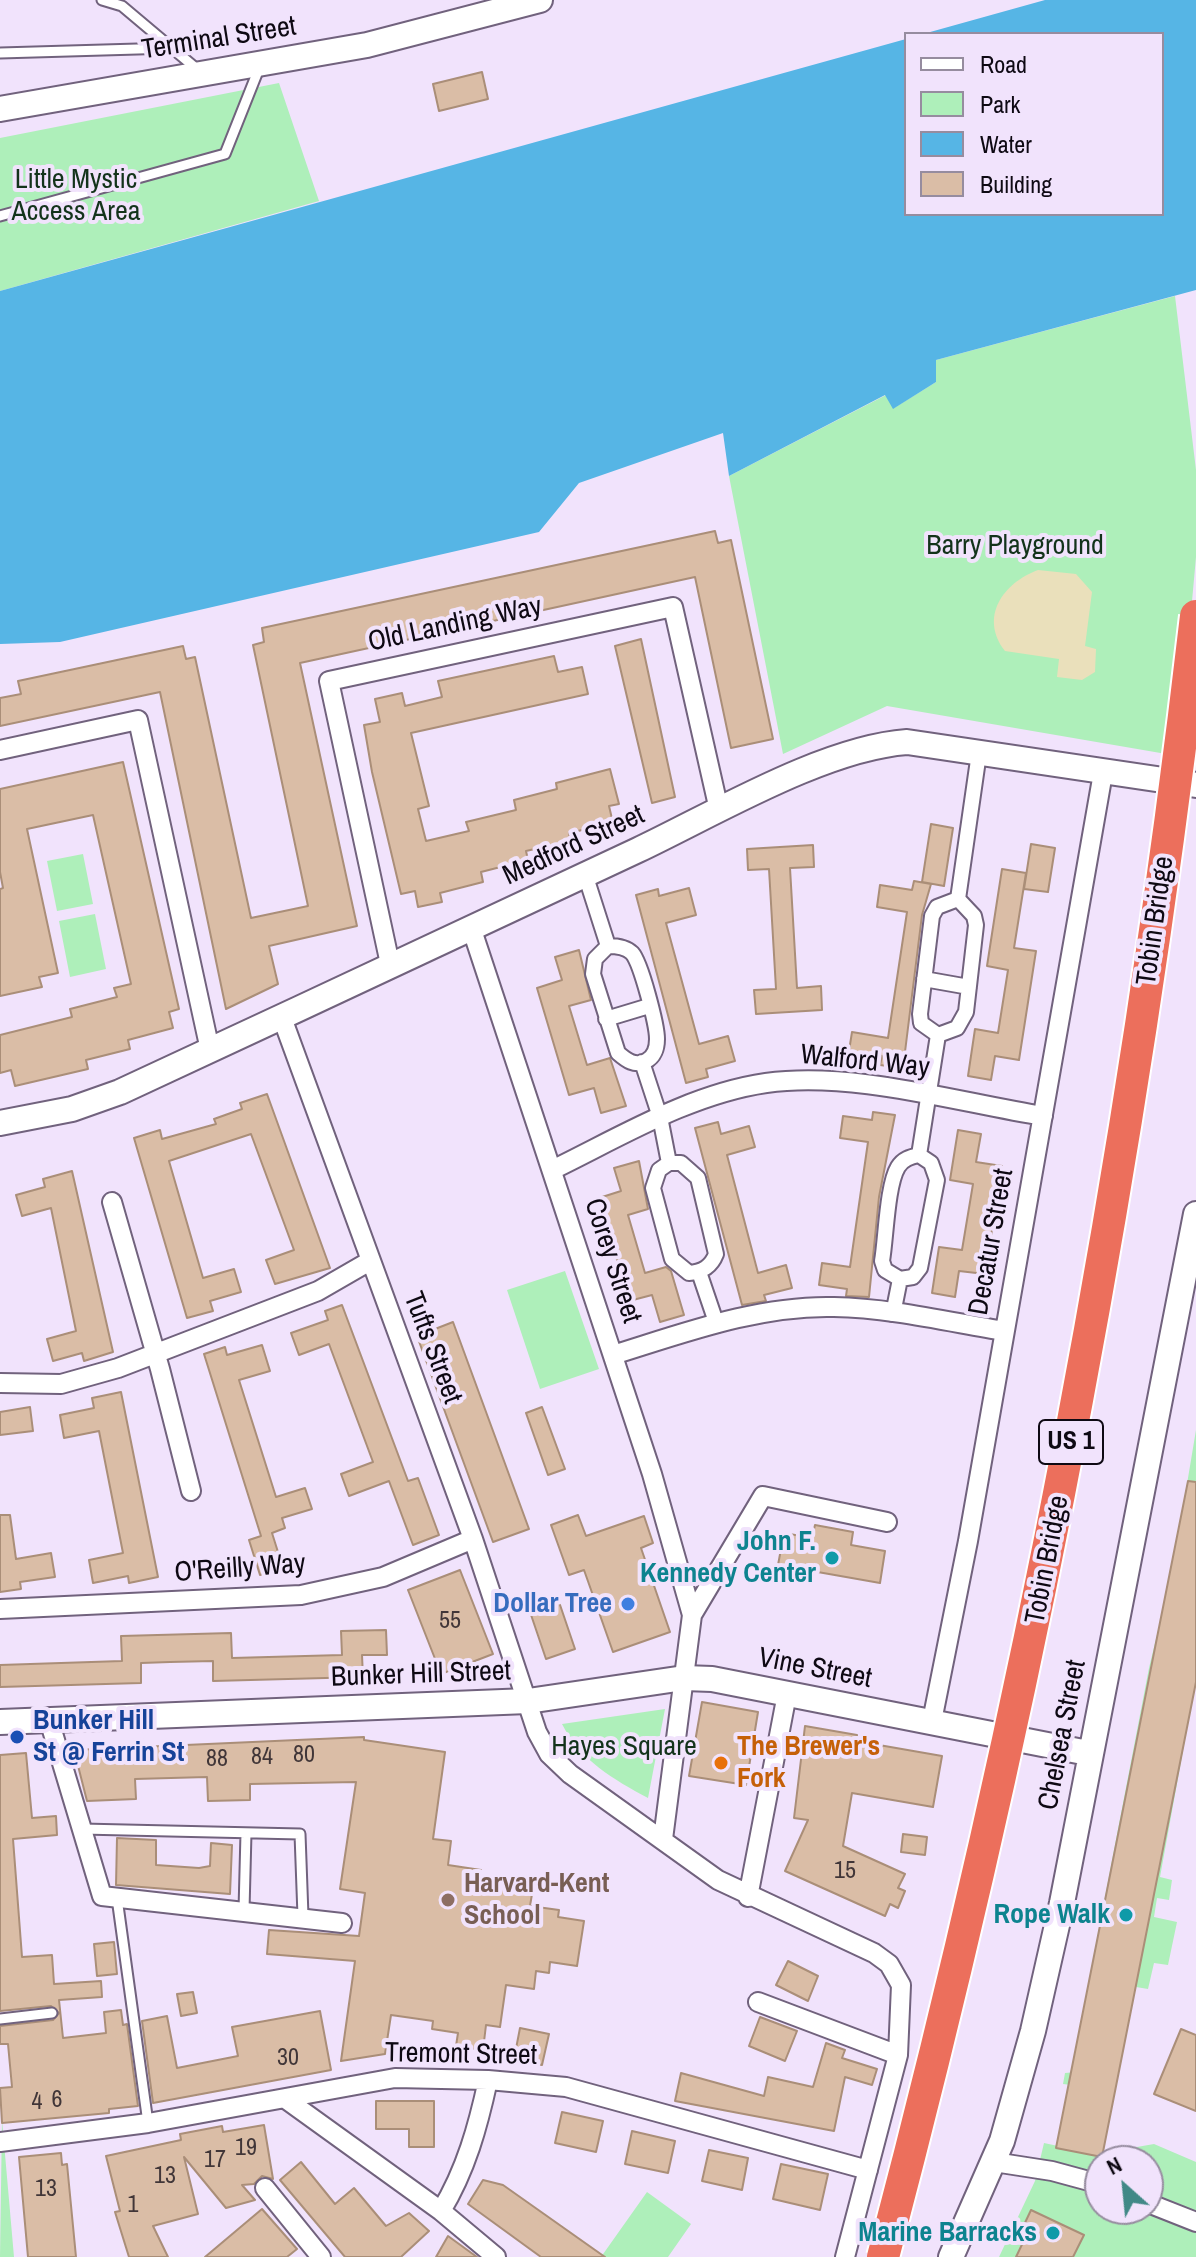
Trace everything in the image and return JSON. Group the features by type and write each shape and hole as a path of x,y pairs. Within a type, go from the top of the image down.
{"highway":[{"name":"Tobin Bridge","path":"922,2108 978,1885 1030,1650 1091,1324 1155,930 1196,614"},
{"name":"Tobin Bridge","path":"883,2257 978,1887 1056,1522 1144,1008 1196,614"}],"main road":[{"name":"Terminal Street","path":"0,109 367,45 540,0"},
{"name":"Medford Street","path":"0,1123 72,1109 210,1050 719,810 875,744 907,742 1196,785"},
{"name":"Chelsea Street","path":"951,2257 994,2162 1033,2031 1062,1903 1088,1753 1196,1214"},
{"name":"Vine Street","path":"528,1701 684,1678 712,1679 1088,1753"},
{"name":"Bunker Hill Street","path":"0,1722 528,1701"}],"street":[{"name":"Old Landing Way","path":"390,964 329,681 673,607 719,810"},
{"path":"0,750 138,720 210,1050"},
{"path":"958,899 979,753"},
{"name":"Decatur Street","path":"932,1721 1103,773"},
{"path":"585,874 608,946"},
{"path":"938,1035 921,1023 932,916 937,907 958,899"},
{"path":"938,1035 957,1028 962,1020 969,987 976,925 974,916 958,899"},
{"name":"Corey Street","path":"471,927 613,1355 692,1615"},
{"path":"608,946 630,951 635,957 657,1048 642,1062 628,1061 618,1053 606,1019 593,967 608,946"},
{"path":"924,979 969,987"},
{"path":"606,1019 649,1006"},
{"name":"Tufts Street","path":"281,1015 473,1539 528,1701"},
{"path":"919,1155 938,1035"},
{"path":"642,1062 660,1117 669,1163"},
{"name":"Walford Way","path":"552,1170 701,1100 765,1083 848,1083 928,1103 1043,1116"},
{"path":"919,1155 931,1163 937,1180 920,1268 913,1277 900,1279 885,1270 882,1261 894,1179 899,1165 908,1157 919,1155"},
{"path":"669,1163 681,1163 698,1178 716,1254 712,1264 699,1272 689,1273 672,1259 653,1188 659,1170 669,1163"},
{"path":"112,1202 191,1491"},
{"path":"0,1383 61,1384 156,1354 318,1291 370,1261"},
{"path":"699,1272 717,1325"},
{"path":"893,1314 900,1279"},
{"path":"613,1355 764,1312 833,1306 1004,1331"},
{"path":"663,1839 692,1615 763,1496 887,1522"},
{"name":"O'Reilly Way","path":"0,1609 301,1595 383,1577 473,1539"},
{"path":"748,1897 787,1694"},
{"name":"Bunker Hill Street","path":"528,1701 537,1732 549,1754 570,1774 718,1880 748,1897 855,1944 889,1964 902,1991 898,2055"},
{"path":"49,1720 102,1896 303,1916 342,1923"},
{"path":"758,2002 898,2055 845,2257"},
{"name":"Tremont Street","path":"0,2142 148,2123 395,2078 488,2080 566,2087 868,2170"},
{"path":"441,2211 454,2189 479,2122 488,2080"},
{"path":"287,2100 441,2211 496,2257"},
{"path":"994,2162 1084,2180"},
{"path":"265,2188 321,2257"},
{"path":"1164,2209 1196,2222"}],"lane":[{"path":"102,0 122,6 201,72"},
{"path":"0,53 172,48"},
{"path":"0,216 225,154 261,63"},
{"path":"82,1829 300,1834 303,1916"},
{"path":"244,1910 246,1833"},
{"path":"117,1898 148,2123"},
{"path":"0,2019 52,2013"}],"green space":[{"name":"Little Mystic Access Area","path":"279,83 319,201 0,291 0,138"},
{"name":"Barry Playground","path":"1175,296 1196,470 1196,557 1178,756 887,706 783,754 729,476 886,395 894,408 936,382 936,360"},
{"path":"83,854 93,904 57,911 47,861"},
{"path":"95,914 106,969 70,977 59,921"},
{"path":"565,1271 599,1369 540,1389 507,1290"},
{"name":"Rope Walk","path":"1196,1430 1196,1679 1160,1877 1172,1880 1169,1900 1157,1898 1154,1917 1177,1922 1168,1965 1154,1963 1148,1989 1136,1987 1099,2145 1084,2145 1084,2225 1164,2225 1164,2148 1196,2162 1196,2257 999,2257 1035,2181 1044,2143 1058,2146 1071,2085 1063,2084 1065,2073 1076,2072 1079,2032 1149,1668 1173,1568"},
{"name":"Hayes Square","path":"665,1709 648,1798 588,1759 562,1724"},
{"path":"2,2120 14,2257 0,2257"},
{"path":"647,2192 691,2224 668,2257 601,2257"}],"sand":[{"path":"1038,570 1076,574 1092,592 1085,646 1096,649 1095,672 1082,680 1057,677 1059,659 1005,651 998,638 994,626 995,614 1005,592 1014,583"}],"water":[{"path":"1045,0 1196,0 1196,290 936,360 936,382 893,409 885,395 729,476 723,433 579,483 539,532 60,642 0,644 0,291 904,40 904,216 1164,216 1164,32 930,32"}],"building":[{"path":"482,72 488,99 439,111 433,84"},
{"path":"715,531 718,543 731,540 773,739 731,748 695,577 300,663 357,926 269,946 278,984 226,1009 160,692 0,726 0,698 21,694 18,681 183,646 186,659 195,657 251,918 308,906 253,645 264,642 262,628"},
{"path":"641,639 675,797 652,803 615,646"},
{"path":"554,656 558,672 582,667 588,694 411,733 429,806 418,809 426,841 469,831 466,822 516,810 514,800 557,789 556,783 610,769 619,804 609,806 613,823 569,833 570,841 526,851 528,860 481,872 483,882 440,893 442,902 418,907 415,891 401,894 372,772 364,725 380,722 375,699 402,693 405,706 442,697 438,681"},
{"path":"123,762 179,1009 169,1012 173,1028 128,1040 130,1049 86,1060 88,1069 15,1086 11,1070 0,1073 0,1035 72,1017 70,1009 117,997 114,988 131,984 93,815 27,829 58,973 39,977 42,987 0,996 0,889 3,888 0,872 0,789"},
{"path":"931,824 953,828 944,886 922,882"},
{"path":"1031,844 1055,848 1048,892 1024,889"},
{"path":"813,845 814,867 790,868 797,988 821,986 822,1010 756,1014 754,990 776,989 769,869 748,870 747,849"},
{"path":"1002,869 1026,873 1014,948 1036,951 1019,1060 995,1056 991,1080 968,1076 975,1029 998,1033 1008,970 987,966"},
{"path":"914,881 931,884 922,915 903,1068 880,1065 882,1056 849,1051 852,1032 888,1038 907,912 877,907 880,885 912,890"},
{"path":"689,888 696,915 666,923 699,1044 728,1036 735,1061 706,1069 708,1077 686,1083 636,895 658,889 659,896"},
{"path":"579,950 591,1000 569,1006 587,1065 610,1058 626,1106 601,1113 594,1088 569,1095 537,988 562,980 555,957"},
{"path":"267,1094 330,1268 275,1284 266,1260 294,1250 251,1134 169,1161 203,1278 234,1269 241,1292 210,1301 213,1311 187,1318 134,1138 160,1130 162,1139 216,1124 214,1119 242,1109 240,1103"},
{"path":"873,1112 895,1115 879,1197 869,1297 846,1296 847,1289 819,1285 822,1263 850,1267 868,1142 840,1138 843,1116 872,1120"},
{"path":"718,1122 721,1134 749,1126 755,1147 727,1155 758,1273 786,1265 792,1288 764,1295 766,1301 742,1305 695,1128"},
{"path":"958,1130 981,1134 976,1162 1002,1166 985,1274 959,1271 955,1297 932,1293 939,1247 962,1250 973,1184 950,1180"},
{"path":"639,1161 648,1209 628,1215 645,1273 666,1267 671,1271 684,1315 660,1322 652,1295 629,1301 599,1198 621,1191 614,1168"},
{"path":"72,1171 113,1352 84,1361 82,1353 53,1361 47,1339 76,1331 51,1208 22,1216 16,1195 45,1187 43,1179"},
{"path":"342,1305 408,1481 418,1478 439,1535 413,1545 389,1481 349,1496 341,1474 373,1462 329,1344 299,1355 291,1333 328,1320 325,1311"},
{"path":"453,1322 529,1529 493,1542 417,1336"},
{"path":"262,1345 270,1371 239,1380 276,1497 305,1488 312,1509 282,1518 285,1528 272,1533 283,1568 260,1575 249,1540 261,1536 204,1354 225,1347 227,1355"},
{"path":"121,1392 158,1577 129,1583 128,1576 93,1583 89,1560 123,1553 99,1431 64,1438 60,1415 94,1408 92,1398"},
{"path":"30,1407 33,1431 0,1435 0,1412"},
{"path":"542,1407 565,1469 548,1475 526,1413"},
{"name":"Rope Walk","path":"1188,1481 1196,1482 1196,1682 1104,2145 1084,2145 1084,2153 1056,2148"},
{"path":"0,1515 10,1515 16,1559 51,1553 55,1577 20,1582 21,1589 0,1592"},
{"name":"Dollar Tree","path":"578,1515 586,1536 644,1516 653,1543 641,1548 670,1632 613,1652 584,1570 569,1575 551,1525"},
{"name":"John F. Kennedy Center","path":"815,1525 853,1532 851,1545 885,1551 880,1583 778,1565 784,1533 812,1538"},
{"path":"460,1570 493,1654 441,1674 408,1590"},
{"path":"557,1596 575,1649 546,1659 528,1606"},
{"path":"386,1630 387,1655 362,1655 363,1677 213,1681 213,1661 170,1662 141,1663 141,1683 0,1687 0,1665 122,1661 121,1636 231,1633 232,1658 342,1655 341,1631"},
{"path":"702,1702 758,1712 746,1785 689,1776"},
{"path":"805,1726 857,1735 856,1741 942,1756 933,1807 852,1793 843,1846 905,1874 898,1888 905,1891 898,1908 890,1904 885,1916 785,1871 808,1820 794,1818"},
{"name":"Harvard-Kent School","path":"364,1737 364,1740 445,1752 433,1839 451,1841 448,1865 481,1870 479,1878 506,1882 505,1890 532,1894 530,1906 559,1910 558,1917 584,1921 577,1966 550,1962 549,1973 536,1971 534,1989 506,1985 500,2027 486,2025 483,2050 456,2046 458,2033 432,2029 433,2021 391,2015 385,2054 341,2061 355,1961 267,1954 269,1930 359,1936 365,1893 340,1889 356,1782 250,1784 250,1800 208,1801 207,1777 135,1779 136,1799 87,1801 74,1750"},
{"path":"26,1753 32,1818 56,1816 57,1835 13,1839 22,1957 52,1955 54,1984 101,1981 102,1997 59,2000 63,2038 106,2033 104,2012 121,2010 123,2025 127,2024 138,2106 109,2109 109,2113 2,2123 0,2088 12,2087 8,2044 0,2044 0,2026 53,2020 59,2013 51,2006 0,2011 0,1755"},
{"path":"903,1834 927,1837 925,1855 901,1852"},
{"path":"117,1838 156,1840 156,1865 199,1868 210,1866 211,1843 232,1845 230,1894 116,1885"},
{"path":"114,1942 117,1974 97,1976 94,1944"},
{"path":"788,1961 818,1976 808,2001 776,1985"},
{"path":"193,1992 197,2013 181,2016 177,1994"},
{"path":"320,2011 331,2070 153,2103 142,2021 167,2016 177,2068 238,2056 232,2027"},
{"path":"760,2017 797,2031 785,2061 749,2046"},
{"path":"520,2028 549,2034 542,2065 514,2059"},
{"path":"1181,2029 1196,2035 1196,2111 1154,2094"},
{"path":"826,2043 845,2050 842,2058 877,2069 872,2085 845,2077 834,2131 675,2101 681,2073 764,2096 768,2077 813,2087"},
{"path":"376,2101 434,2101 434,2147 409,2147 409,2129 376,2129"},
{"path":"562,2112 603,2121 596,2152 555,2143"},
{"path":"264,2125 273,2179 262,2176 254,2184 242,2185 255,2200 226,2208 184,2157 198,2214 153,2226 168,2257 129,2257 115,2212 120,2211 106,2156 181,2140 180,2134 222,2126 223,2132"},
{"path":"632,2131 675,2141 668,2173 625,2164"},
{"path":"709,2150 748,2158 742,2190 702,2181"},
{"path":"61,2153 62,2165 67,2164 76,2257 28,2257 19,2157"},
{"path":"301,2162 335,2204 354,2188 386,2226 409,2213 429,2231 401,2257 345,2257 280,2180"},
{"path":"781,2164 828,2174 820,2210 773,2199"},
{"path":"483,2180 503,2185 605,2257 541,2257 468,2204"},
{"path":"262,2209 297,2249 287,2257 205,2257"},
{"name":"Marine Barracks","path":"1031,2210 1084,2235 1073,2257 1016,2257 1029,2230 1023,2227"},
{"path":"448,2236 477,2257 436,2257"}],"place":[{"name":"John F. Kennedy Center","path":"832,1558"},
{"name":"Dollar Tree","path":"628,1604"},
{"name":"Bunker Hill St @ Ferrin St","path":"17,1737"},
{"name":"The Brewer's Fork","path":"721,1763"},
{"name":"Harvard-Kent School","path":"448,1900"},
{"name":"Rope Walk","path":"1126,1915"},
{"name":"Marine Barracks","path":"1053,2233"}]}
